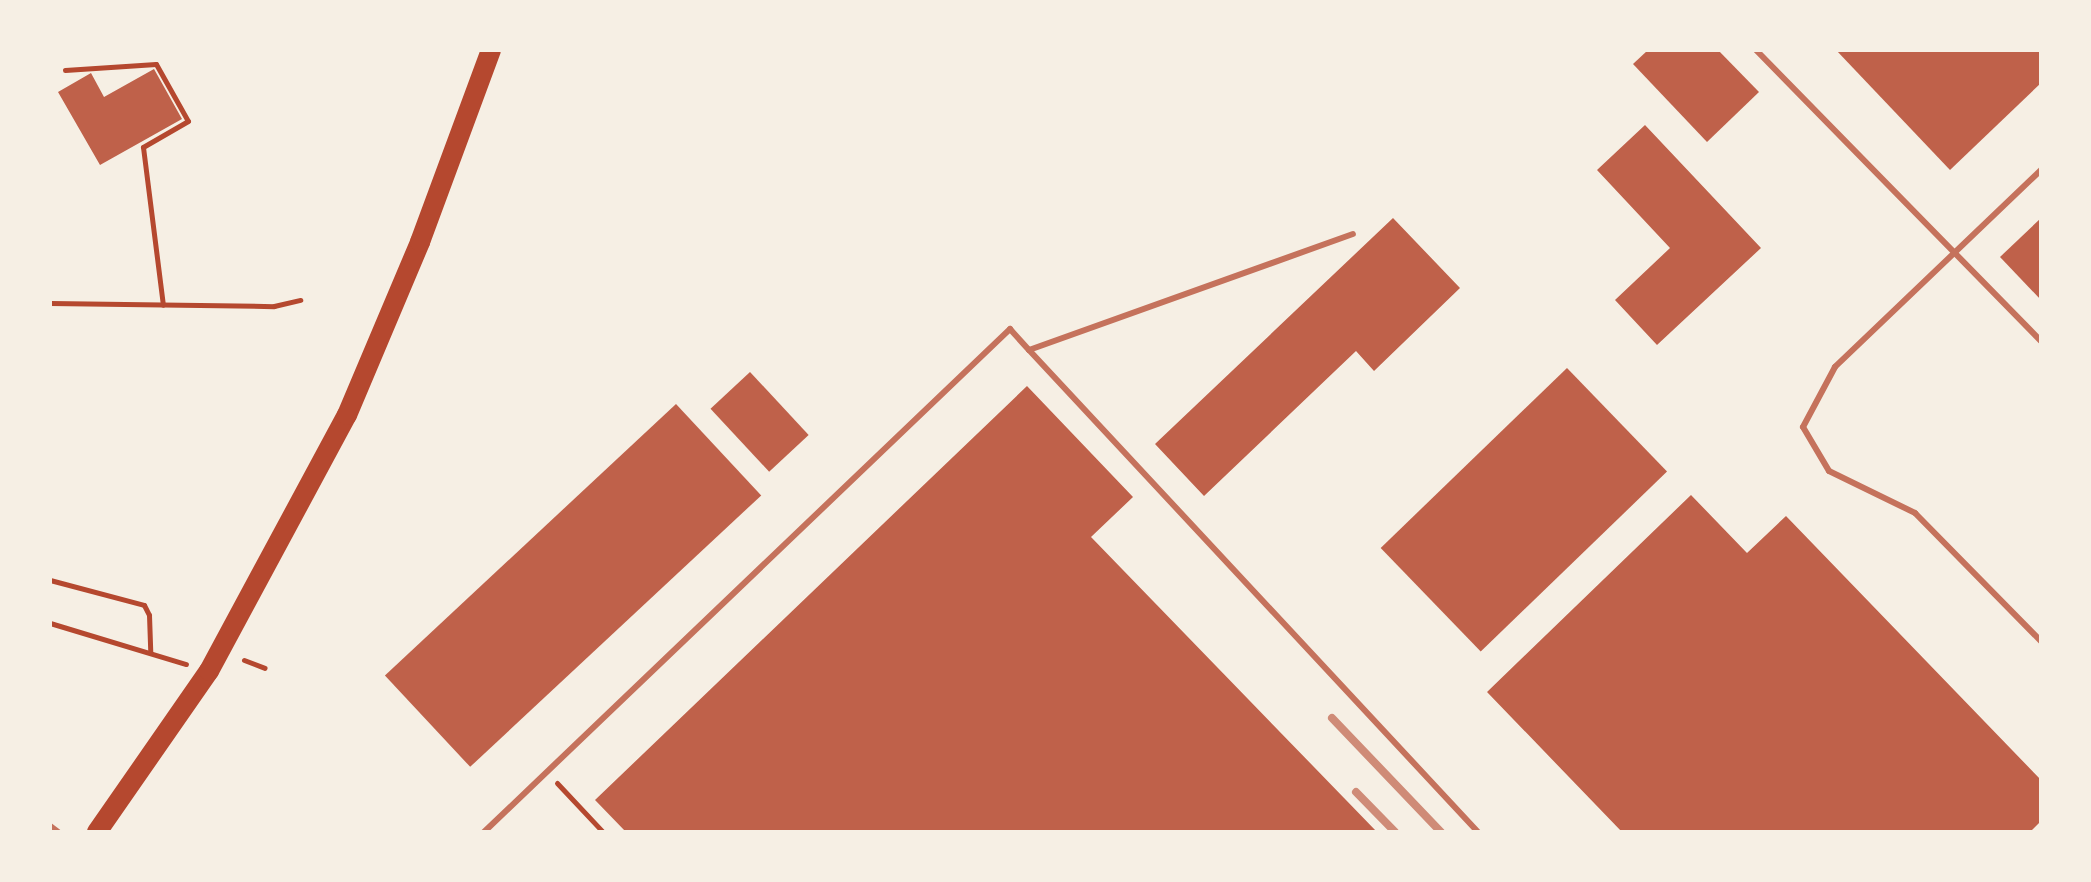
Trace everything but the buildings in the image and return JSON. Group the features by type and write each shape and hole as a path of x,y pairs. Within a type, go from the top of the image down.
{"main road":[{"path":"97,832 208,671 347,415 420,242 491,50"}],"lane":[{"path":"1756,50 2041,341"},
{"path":"2041,170 1835,366 1803,427 1829,471 1915,513 2041,642"},
{"path":"1029,350 1352,234"},
{"path":"484,832 1010,329 1478,832"},
{"path":"50,826 58,832"}],"path":[{"path":"65,70 156,64 188,120 143,148 163,305"},
{"path":"50,304 274,306 300,300"},
{"path":"50,580 144,605 149,615 150,652"},
{"path":"50,622 208,671"},
{"path":"547,772 603,832"}],"railway":[{"path":"1332,718 1441,832"},
{"path":"1356,792 1395,832"}]}
